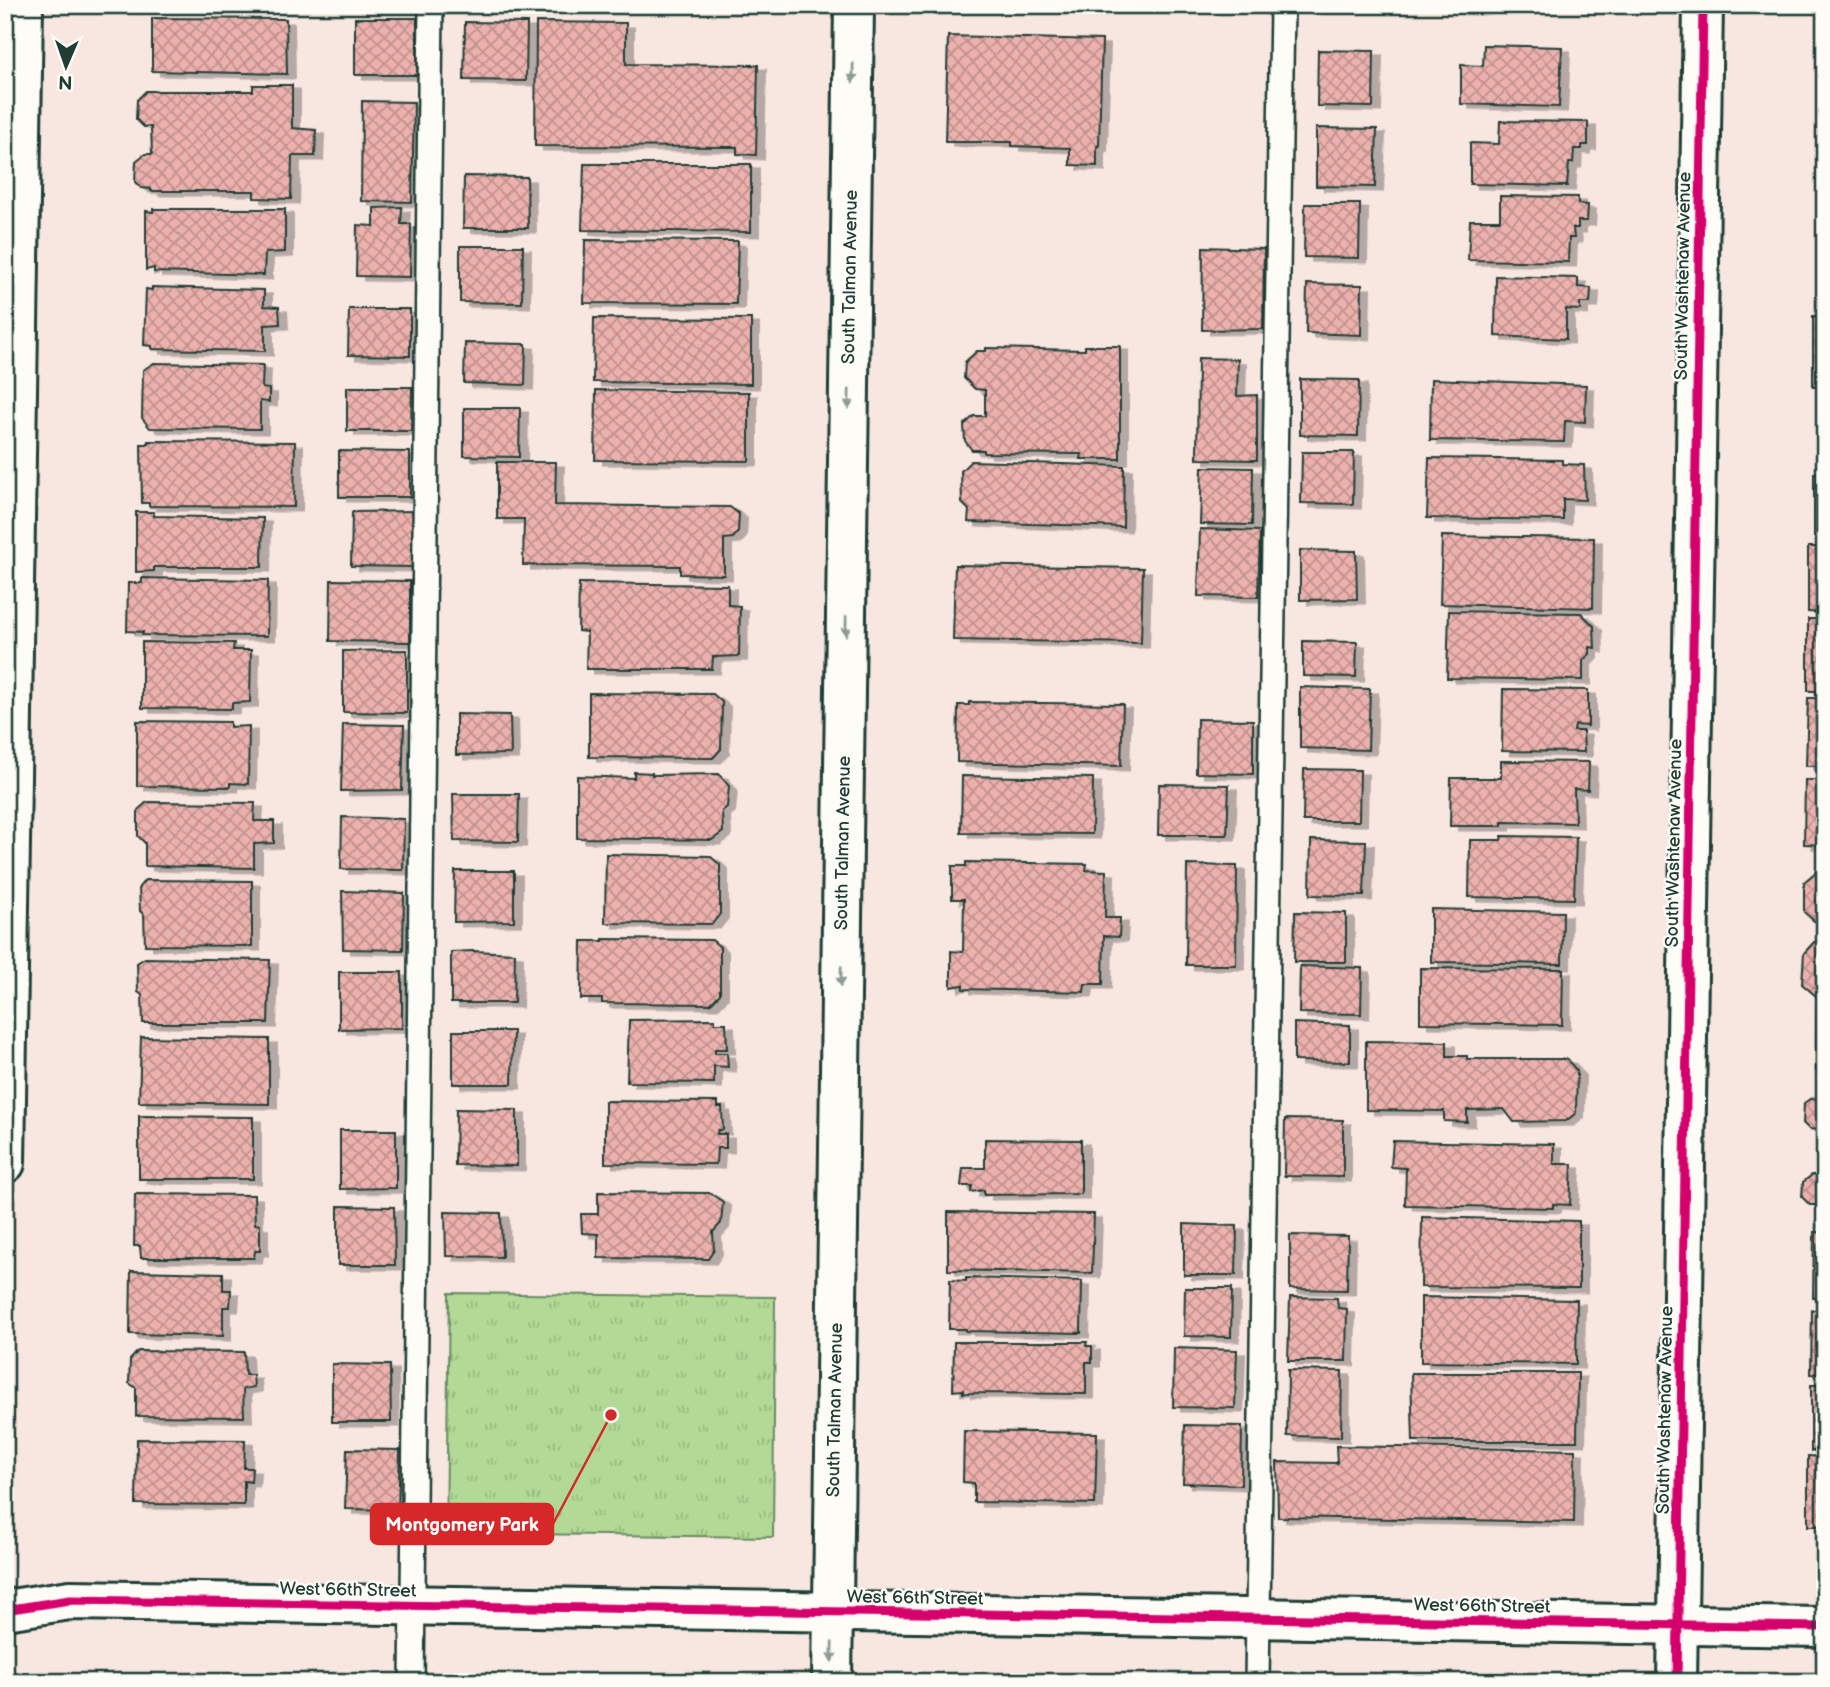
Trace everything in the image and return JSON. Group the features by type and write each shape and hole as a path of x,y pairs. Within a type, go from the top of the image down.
{"street":[{"path":"5,1163 11,351 23,5"},
{"name":"South Talman Avenue","path":"832,1682 854,5"},
{"name":"South Washtenaw Avenue","path":"1676,1682 1703,5"},
{"name":"West 66th Street","path":"5,1610 70,1600 1825,1627"}],"lane":[{"path":"412,1682 431,5"},
{"path":"1257,1682 1282,5"}],"green space":[{"path":"449,1293 775,1297 773,1537 446,1533"}],"building":[{"path":"152,18 286,19 287,74 152,71"},
{"path":"355,18 417,18 417,75 355,75"},
{"path":"465,22 527,23 526,81 464,80"},
{"path":"536,22 626,23 626,64 758,65 756,155 737,154 737,147 535,146"},
{"path":"948,36 1102,40 1097,166 1070,165 1070,148 1012,146 1012,142 945,142"},
{"path":"1484,45 1562,47 1559,107 1461,104 1461,65 1483,66"},
{"path":"1318,50 1374,51 1373,107 1317,106"},
{"path":"253,85 292,85 292,128 316,130 315,156 292,156 291,199 254,198 254,191 151,191 141,188 135,182 136,161 145,154 152,154 151,127 144,127 136,119 137,100 146,91 253,91"},
{"path":"362,101 414,102 412,202 361,201"},
{"path":"1500,121 1588,122 1588,145 1582,145 1582,149 1574,149 1573,163 1569,163 1567,186 1470,184 1470,143 1499,144"},
{"path":"1316,128 1377,129 1375,187 1316,186"},
{"path":"584,164 751,164 751,232 582,230"},
{"path":"464,176 527,177 528,228 463,228"},
{"path":"1821,188 1825,188 1825,227 1820,227"},
{"path":"1500,196 1578,197 1578,204 1588,205 1587,221 1578,221 1578,228 1573,228 1574,238 1569,238 1568,262 1468,260 1470,220 1500,220"},
{"path":"1305,204 1360,204 1359,258 1304,257"},
{"path":"402,207 401,224 411,224 410,277 356,276 357,225 374,226 374,208"},
{"path":"153,209 285,209 285,252 265,253 264,275 154,272 154,268 146,270 146,211 153,212"},
{"path":"585,240 738,241 736,304 584,303"},
{"path":"460,246 523,246 522,303 460,302"},
{"path":"1203,247 1264,249 1263,329 1202,330"},
{"path":"1825,269 1825,304 1819,299 1820,278"},
{"path":"1496,276 1578,278 1578,287 1591,288 1590,303 1580,303 1580,310 1566,309 1566,339 1495,336"},
{"path":"1307,284 1362,285 1361,335 1306,333"},
{"path":"152,287 264,290 264,306 279,307 280,324 265,325 265,351 152,349 152,346 144,345 146,289 152,290"},
{"path":"349,309 410,309 410,356 348,355"},
{"path":"1813,316 1825,316 1825,387 1813,387"},
{"path":"594,318 751,319 751,384 593,382"},
{"path":"465,343 526,344 525,385 464,383"},
{"path":"1085,346 1120,346 1120,459 1081,459 1082,454 984,453 984,450 972,450 965,441 964,425 974,416 985,416 985,390 975,389 964,378 965,362 977,351 986,351 986,348 1085,350"},
{"path":"1198,358 1238,359 1237,396 1257,395 1257,460 1197,459"},
{"path":"154,363 263,365 262,388 269,389 269,402 260,401 260,429 150,428 142,418 143,370"},
{"path":"1300,379 1359,380 1358,436 1300,435"},
{"path":"1431,379 1586,385 1585,422 1565,421 1564,442 1430,440"},
{"path":"347,387 412,387 411,431 347,431"},
{"path":"596,390 749,392 749,461 595,460"},
{"path":"464,408 520,408 519,457 464,456"},
{"path":"148,441 295,442 294,507 149,506 149,503 142,503 141,444 148,444"},
{"path":"339,451 410,452 410,497 339,497"},
{"path":"1302,452 1354,452 1353,504 1301,503"},
{"path":"1429,458 1562,460 1562,464 1584,465 1585,500 1563,499 1563,520 1427,518"},
{"path":"971,461 1124,466 1123,527 968,522 969,510 962,503 961,471"},
{"path":"497,462 556,462 555,505 730,507 739,514 738,532 733,538 724,539 724,575 680,574 680,566 523,565 524,519 497,519"},
{"path":"1202,467 1253,468 1252,525 1200,524"},
{"path":"1814,473 1825,473 1825,537 1814,537"},
{"path":"413,511 413,567 351,566 352,512"},
{"path":"136,512 154,512 154,516 263,518 262,567 154,567 154,571 136,572"},
{"path":"1200,529 1260,531 1258,597 1198,596"},
{"path":"1442,536 1594,538 1593,608 1440,604"},
{"path":"1808,547 1825,547 1825,613 1808,612"},
{"path":"1300,550 1356,551 1357,599 1300,600"},
{"path":"955,565 1143,568 1141,643 953,640"},
{"path":"142,578 268,580 267,636 142,635 143,632 127,631 128,583 142,583"},
{"path":"331,580 410,581 410,642 330,641"},
{"path":"579,583 728,585 728,605 740,606 739,656 713,657 712,669 586,669 587,632 578,631"},
{"path":"1449,611 1581,613 1594,626 1595,648 1590,647 1590,654 1583,660 1583,680 1447,678"},
{"path":"1808,619 1825,619 1825,691 1808,691"},
{"path":"1303,641 1357,642 1356,677 1303,676"},
{"path":"142,642 234,643 233,650 251,650 250,702 232,703 232,709 142,708"},
{"path":"407,650 407,713 343,712 343,651"},
{"path":"1300,687 1370,689 1368,750 1300,748"},
{"path":"1503,689 1588,690 1588,726 1575,725 1574,731 1583,731 1584,752 1502,751"},
{"path":"589,693 713,694 722,702 721,749 713,758 589,757"},
{"path":"1808,698 1825,698 1825,766 1806,766"},
{"path":"969,702 1123,704 1121,766 957,762 958,705 969,705"},
{"path":"456,714 510,715 511,754 456,755"},
{"path":"1197,719 1253,720 1253,774 1196,773"},
{"path":"137,721 230,722 230,727 249,726 248,784 230,783 230,787 137,786"},
{"path":"343,724 404,725 402,790 341,791"},
{"path":"1501,761 1589,762 1588,790 1574,789 1575,823 1502,822 1502,826 1450,826 1451,778 1501,778"},
{"path":"1304,769 1360,770 1359,821 1303,821"},
{"path":"634,772 652,775 719,774 729,786 727,807 722,811 723,832 712,840 577,838 577,776 634,778"},
{"path":"962,776 1093,778 1092,834 961,833"},
{"path":"1805,780 1825,780 1825,845 1804,844"},
{"path":"1159,784 1229,785 1227,835 1158,835"},
{"path":"453,794 519,794 518,842 454,841"},
{"path":"147,802 255,803 254,821 274,821 274,843 254,844 254,868 145,866 145,843 138,836 138,810"},
{"path":"342,817 404,819 403,870 341,869"},
{"path":"1502,836 1576,837 1574,899 1469,897 1470,840 1501,840"},
{"path":"1311,840 1366,841 1364,896 1310,895"},
{"path":"606,854 710,856 720,865 720,914 712,924 605,923"},
{"path":"966,862 1087,864 1086,870 1106,871 1105,918 1120,918 1119,937 1104,936 1103,984 1085,984 1084,992 963,989 963,985 951,987 951,951 963,952 964,899 952,899 952,866 966,866"},
{"path":"1187,865 1237,866 1236,965 1186,965"},
{"path":"455,871 514,871 514,921 454,922"},
{"path":"1817,871 1825,871 1825,922 1814,921 1804,912 1804,882"},
{"path":"145,880 252,881 252,946 145,945 139,887"},
{"path":"342,891 404,893 403,950 343,949"},
{"path":"1431,909 1563,912 1562,964 1431,962"},
{"path":"1295,912 1346,913 1346,962 1294,962"},
{"path":"1825,933 1825,997 1816,996 1802,984 1804,953 1814,942 1824,942"},
{"path":"712,940 720,947 720,994 710,1004 602,1003 602,999 581,999 582,941"},
{"path":"451,952 515,953 514,1003 451,1003"},
{"path":"145,958 270,960 268,1023 143,1023 137,963"},
{"path":"1300,966 1362,968 1361,1014 1299,1013"},
{"path":"1420,968 1563,969 1562,1025 1420,1023"},
{"path":"339,972 402,972 402,1028 339,1029"},
{"path":"1817,1003 1825,1003 1825,1071 1816,1071"},
{"path":"715,1019 715,1023 726,1023 727,1049 715,1049 715,1053 727,1053 728,1067 714,1066 714,1083 627,1082 629,1020"},
{"path":"1294,1023 1350,1025 1350,1062 1294,1061"},
{"path":"453,1031 513,1031 512,1084 453,1084"},
{"path":"141,1037 269,1039 269,1104 139,1102"},
{"path":"1366,1041 1447,1042 1447,1056 1467,1056 1467,1059 1567,1059 1577,1071 1576,1113 1566,1121 1514,1122 1504,1109 1467,1110 1467,1122 1444,1121 1444,1111 1366,1110"},
{"path":"1820,1079 1825,1079 1825,1150 1819,1150 1818,1130 1809,1129 1803,1123 1804,1103 1819,1098"},
{"path":"605,1101 718,1102 718,1107 722,1107 723,1130 718,1130 717,1134 726,1134 726,1148 717,1148 716,1164 605,1163"},
{"path":"456,1109 517,1110 517,1166 455,1165"},
{"path":"139,1116 253,1117 253,1179 139,1179"},
{"path":"1285,1119 1343,1120 1343,1177 1284,1176"},
{"path":"340,1130 396,1130 396,1188 340,1189"},
{"path":"985,1139 1081,1140 1081,1194 984,1195 984,1190 971,1192 972,1186 961,1186 963,1168 985,1168"},
{"path":"1393,1141 1554,1144 1554,1164 1572,1164 1570,1205 1553,1204 1553,1208 1405,1205 1406,1168 1391,1167"},
{"path":"1817,1156 1825,1156 1825,1228 1819,1228 1819,1205 1810,1205 1802,1197 1803,1182 1812,1175 1817,1175"},
{"path":"598,1192 710,1193 723,1202 721,1223 713,1232 714,1250 708,1259 598,1258 598,1234 582,1233 581,1214 598,1214"},
{"path":"135,1194 254,1195 255,1224 260,1225 260,1251 255,1251 254,1258 141,1258 140,1246 134,1246"},
{"path":"338,1206 394,1207 395,1265 338,1265"},
{"path":"445,1212 501,1213 502,1257 446,1256"},
{"path":"948,1212 1094,1214 1092,1273 948,1270"},
{"path":"1422,1217 1579,1221 1579,1288 1421,1287"},
{"path":"1184,1224 1237,1226 1236,1275 1184,1275"},
{"path":"1814,1232 1825,1232 1825,1298 1813,1298"},
{"path":"1290,1235 1348,1236 1347,1290 1290,1289"},
{"path":"131,1271 223,1273 223,1290 231,1290 230,1307 223,1307 223,1336 130,1334"},
{"path":"966,1278 1082,1281 1081,1333 949,1329 950,1280 966,1281"},
{"path":"1185,1288 1232,1288 1231,1337 1184,1336"},
{"path":"1290,1297 1337,1298 1338,1308 1347,1309 1346,1361 1288,1361"},
{"path":"1421,1297 1577,1300 1576,1364 1421,1362"},
{"path":"1812,1310 1825,1310 1825,1375 1811,1374"},
{"path":"954,1342 1087,1342 1086,1346 1092,1346 1092,1362 1086,1362 1086,1394 953,1391"},
{"path":"1174,1348 1237,1350 1235,1408 1173,1407"},
{"path":"138,1351 244,1352 245,1375 253,1375 254,1387 243,1389 244,1417 136,1416 136,1388 129,1383 130,1360"},
{"path":"332,1364 390,1365 391,1422 332,1422"},
{"path":"1288,1370 1342,1371 1341,1437 1287,1436"},
{"path":"1411,1373 1578,1373 1577,1441 1413,1441"},
{"path":"1811,1385 1825,1385 1825,1451 1811,1451"},
{"path":"1185,1425 1242,1426 1241,1485 1183,1483"},
{"path":"964,1431 1097,1433 1095,1504 974,1502 974,1483 963,1482"},
{"path":"137,1439 245,1440 244,1468 252,1468 251,1482 244,1481 244,1505 136,1504"},
{"path":"1336,1446 1575,1450 1574,1522 1278,1517 1277,1462 1337,1463"},
{"path":"347,1449 400,1450 398,1510 345,1509"},
{"path":"1808,1456 1825,1457 1825,1526 1808,1526"}],"cycle path":[{"path":"1677,1682 1703,5"},
{"path":"5,1610 70,1600 1825,1627"}],"place":[{"name":"Montgomery Park","path":"611,1415"}]}
